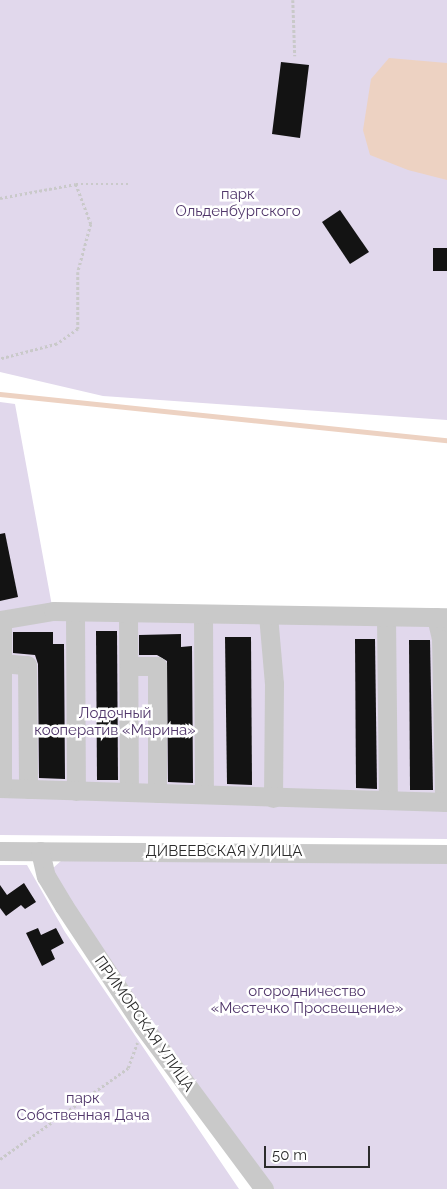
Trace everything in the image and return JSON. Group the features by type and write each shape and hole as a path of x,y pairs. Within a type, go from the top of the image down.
{"street":[{"path":"53,611 75,613 441,617 445,802 1,788 1,620 53,611"},
{"path":"75,613 76,791"},
{"path":"128,613 129,792"},
{"path":"203,614 204,794"},
{"path":"268,615 274,684 273,798"},
{"path":"386,617 388,800"},
{"path":"2,664 27,665 28,789"},
{"path":"129,666 157,666 157,793"},
{"name":"ДИВЕЕВСКАЯ УЛИЦА","path":"0,851 447,854"},
{"name":"ПРИМОРСКАЯ УЛИЦА","path":"40,851 43,868 64,906 143,1026 264,1189"}],"path":[{"path":"293,0 295,56"},
{"path":"0,359 57,344 78,329 78,272 91,224 76,184"},
{"path":"0,198 76,184 128,184"},
{"path":"0,1159 128,1068 143,1026"}],"green space":[{"name":"парк Ольденбургского","path":"0,0 447,0 447,420 103,396 0,372"},
{"name":"Лодочный кооператив «Марина»","path":"0,402 15,404 52,606 447,613 447,839 0,835"},
{"name":"огородничество «Местечко Просвещение»","path":"62,860 447,862 447,1189 270,1189 67,904 52,869"},
{"name":"парк Собственная Дача","path":"0,865 27,865 65,932 239,1189 0,1189"}],"shaded area":[{"path":"389,58 447,63 447,180 408,170 370,155 363,130 371,79"}],"building":[{"path":"281,62 309,65 300,138 272,134"},
{"path":"340,210 369,252 350,264 322,222"},
{"path":"433,248 447,248 447,271 433,271"},
{"path":"5,533 18,597 0,601 0,534"},
{"path":"96,631 117,631 118,780 97,780"},
{"path":"13,632 53,632 53,644 64,644 65,779 39,778 38,664 35,655 13,653"},
{"path":"181,634 181,647 192,646 193,783 168,782 167,661 157,655 139,655 139,635"},
{"path":"225,637 251,637 252,785 227,784"},
{"path":"355,639 375,639 377,789 356,788"},
{"path":"409,640 430,640 433,790 410,790"},
{"path":"24,883 36,902 25,909 21,905 6,916 0,908 0,885 7,895"},
{"path":"38,928 41,935 56,928 64,943 51,950 55,959 42,966 26,933"}],"waterway":[{"path":"0,394 447,440"}]}
